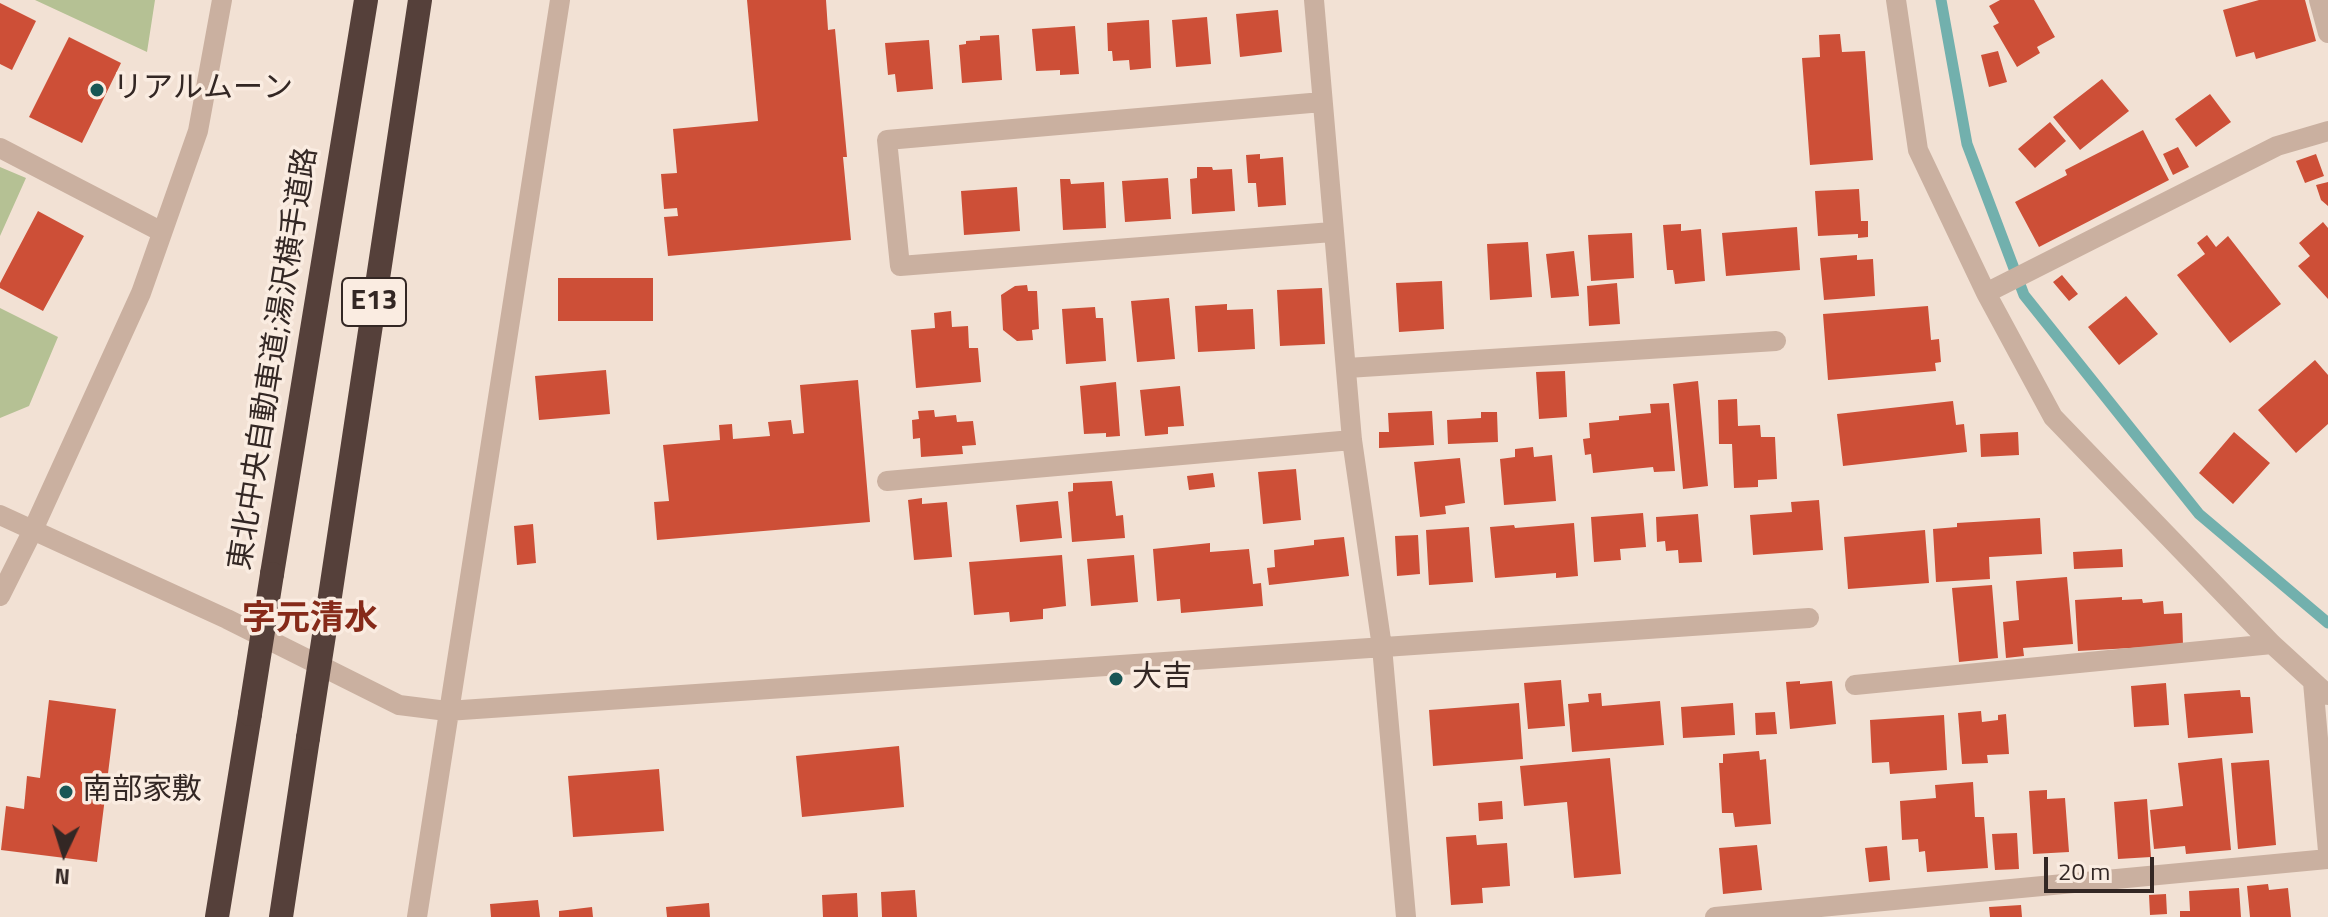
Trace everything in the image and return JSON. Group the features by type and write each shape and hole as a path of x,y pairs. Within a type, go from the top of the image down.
{"highway":[{"name":"東北中央自動車道;湯沢横手道路","path":"217,917 366,0"},
{"name":"E13","path":"281,917 420,0"}],"street":[{"path":"0,596 141,293 198,131 222,0"},
{"path":"417,917 560,0"},
{"path":"1314,0 1352,440 1382,647 1406,917"},
{"path":"1896,0 1918,150 1986,293 2053,417 2272,644 2321,688 2328,851"},
{"path":"2319,0 2328,33"},
{"path":"1322,102 887,140 900,266 1332,232"},
{"path":"1986,293 2277,146 2328,131"},
{"path":"0,148 162,232"},
{"path":"1347,368 1776,341"},
{"path":"887,481 1352,440"},
{"path":"0,515 227,619 399,705 447,711 1809,618"},
{"path":"1855,685 2272,644"},
{"path":"1715,917 2328,859"}],"green space":[{"path":"35,0 155,0 147,52"},
{"path":"0,167 26,178 0,236"},
{"path":"0,308 58,337 29,406 0,418"}],"building":[{"path":"747,0 826,0 828,30 835,29 851,240 668,256 664,217 678,216 677,208 664,209 661,174 677,173 673,129 758,121"},
{"path":"2000,0 2034,0 2055,37 2037,47 2040,53 2017,67 1993,26 1999,23 1989,6"},
{"path":"2259,0 2305,0 2316,41 2256,59 2254,52 2236,57 2223,10"},
{"path":"0,3 36,21 12,70 0,64"},
{"path":"1278,10 1282,52 1240,57 1236,14"},
{"path":"1207,17 1211,64 1176,67 1172,20"},
{"path":"1149,20 1151,68 1130,70 1129,60 1113,61 1112,51 1108,51 1107,23"},
{"path":"1075,26 1079,74 1060,75 1060,70 1036,71 1032,29"},
{"path":"1840,34 1842,52 1865,51 1873,160 1810,165 1802,58 1820,57 1819,35"},
{"path":"999,35 1002,80 962,83 959,45 980,40 980,36"},
{"path":"69,37 121,63 82,143 29,117"},
{"path":"929,40 933,89 897,92 895,74 888,75 885,43"},
{"path":"1998,51 2007,82 1989,87 1981,55"},
{"path":"2102,79 2129,111 2080,150 2053,117"},
{"path":"2210,94 2231,122 2196,147 2175,119"},
{"path":"2050,122 2066,141 2035,168 2018,149"},
{"path":"2143,130 2169,180 2039,247 2015,202 2067,175 2065,170"},
{"path":"2178,147 2189,167 2173,175 2163,154"},
{"path":"1260,154 1260,159 1283,157 1286,205 1258,207 1256,183 1248,183 1246,155"},
{"path":"2316,154 2324,176 2305,183 2296,161"},
{"path":"1197,167 1232,169 1235,211 1192,214 1190,179 1197,178"},
{"path":"1168,178 1171,219 1125,222 1122,181"},
{"path":"1060,179 1070,179 1071,184 1104,182 1106,228 1063,230"},
{"path":"2328,182 2328,206 2321,200 2316,185"},
{"path":"1017,187 1020,231 964,235 961,191"},
{"path":"1859,189 1861,221 1868,221 1868,237 1858,238 1858,234 1818,236 1815,191"},
{"path":"38,211 84,236 43,311 0,288"},
{"path":"2323,222 2328,228 2328,299 2298,266 2310,256 2299,243"},
{"path":"1681,224 1681,231 1701,229 1705,281 1675,284 1673,270 1667,270 1663,225"},
{"path":"1797,227 1800,270 1726,276 1722,233"},
{"path":"1632,233 1634,278 1591,281 1588,235"},
{"path":"2207,235 2216,247 2228,236 2281,304 2230,343 2177,275 2205,254 2197,243"},
{"path":"1528,242 1532,297 1490,300 1487,244"},
{"path":"1574,251 1579,296 1551,298 1546,254"},
{"path":"1857,255 1857,260 1873,259 1875,296 1824,300 1820,258"},
{"path":"2062,275 2078,294 2069,301 2053,282"},
{"path":"558,278 653,278 653,321 558,321"},
{"path":"1442,281 1444,329 1399,332 1396,283"},
{"path":"1617,283 1620,324 1589,326 1587,286"},
{"path":"1027,285 1028,291 1037,291 1039,329 1032,330 1033,340 1017,341 1003,330 1001,295 1015,286"},
{"path":"1322,288 1325,344 1280,346 1277,290"},
{"path":"2126,296 2158,334 2119,365 2088,327"},
{"path":"1169,298 1175,359 1137,362 1131,301"},
{"path":"1227,304 1227,310 1253,309 1255,349 1198,352 1195,306"},
{"path":"1928,306 1931,340 1939,339 1941,362 1935,363 1936,371 1828,380 1823,314"},
{"path":"1095,307 1096,318 1103,318 1106,361 1066,364 1062,309"},
{"path":"951,311 952,327 968,326 969,348 978,348 981,382 916,388 911,330 935,328 934,313"},
{"path":"2315,360 2328,375 2328,424 2296,453 2258,410"},
{"path":"606,370 610,414 539,420 535,376"},
{"path":"1565,371 1567,417 1539,419 1536,372"},
{"path":"858,380 870,522 657,540 654,502 669,501 663,445 720,440 719,425 732,424 733,439 770,436 768,422 791,420 793,434 804,433 800,385"},
{"path":"1698,381 1708,486 1683,489 1673,384"},
{"path":"1116,382 1120,436 1084,434 1080,386"},
{"path":"1180,386 1184,426 1168,427 1168,434 1145,436 1140,390"},
{"path":"1737,399 1738,426 1760,425 1761,437 1775,437 1777,479 1758,480 1758,487 1734,488 1732,444 1719,444 1718,400"},
{"path":"1953,401 1956,425 1964,424 1967,452 1843,466 1837,414"},
{"path":"1669,403 1675,471 1654,472 1653,467 1593,473 1591,454 1585,455 1583,439 1590,438 1589,423 1651,413 1650,404"},
{"path":"934,410 935,417 956,415 957,422 973,421 976,445 962,446 963,454 921,457 920,438 913,439 912,420 919,419 918,411"},
{"path":"1432,411 1434,445 1379,448 1379,432 1389,432 1388,413"},
{"path":"1481,412 1497,412 1498,442 1448,444 1447,420 1481,418"},
{"path":"2018,432 2019,455 1981,457 1980,434"},
{"path":"2234,432 2270,463 2233,504 2199,473"},
{"path":"1533,447 1534,457 1552,455 1556,501 1504,505 1500,459 1515,457 1515,449"},
{"path":"1460,458 1465,503 1445,506 1446,514 1420,517 1414,462"},
{"path":"1296,469 1301,520 1263,524 1258,472"},
{"path":"1213,473 1215,487 1189,490 1187,476"},
{"path":"1112,481 1116,516 1123,515 1125,538 1072,542 1068,492 1073,491 1073,483"},
{"path":"922,498 922,504 947,502 952,557 914,560 908,500"},
{"path":"1819,500 1823,550 1753,555 1750,515 1792,512 1791,502"},
{"path":"1058,501 1062,538 1020,542 1016,505"},
{"path":"1643,513 1646,547 1620,549 1621,560 1594,562 1591,517"},
{"path":"1698,514 1702,562 1679,563 1678,550 1666,551 1665,541 1657,542 1656,517"},
{"path":"2040,518 2042,554 1989,557 1990,579 1936,582 1933,529 1957,527 1957,523"},
{"path":"1574,523 1578,576 1556,578 1556,573 1495,578 1490,527"},
{"path":"533,524 536,563 517,565 514,526"},
{"path":"1469,527 1473,582 1429,585 1426,530"},
{"path":"1925,530 1929,583 1848,589 1844,537"},
{"path":"1418,535 1420,574 1397,576 1395,536"},
{"path":"1344,537 1349,576 1269,585 1267,568 1275,567 1274,550 1314,545 1314,540"},
{"path":"1210,543 1210,552 1249,549 1253,584 1261,583 1263,606 1181,613 1180,599 1157,601 1153,549"},
{"path":"2122,549 2123,567 2074,569 2073,552"},
{"path":"1062,555 1066,606 1043,609 1043,619 1010,622 1009,612 974,615 969,562"},
{"path":"1134,555 1138,602 1091,606 1087,559"},
{"path":"2067,577 2073,644 2023,648 2024,656 2006,658 2003,622 2019,620 2016,581"},
{"path":"1992,585 1998,658 1959,662 1952,588"},
{"path":"2122,597 2122,600 2142,599 2143,603 2163,601 2164,614 2182,613 2183,645 2078,651 2075,600"},
{"path":"1561,680 1565,726 1528,729 1524,683"},
{"path":"1800,681 1800,684 1832,681 1836,724 1790,729 1786,682"},
{"path":"2166,683 2169,725 2134,727 2131,686"},
{"path":"2240,690 2241,697 2250,697 2253,733 2188,738 2184,694"},
{"path":"1601,693 1602,706 1660,701 1664,745 1572,752 1568,704 1589,702 1588,694"},
{"name":"南部家敷","path":"49,700 116,709 97,862 1,850 6,806 24,809 27,776 40,778"},
{"path":"1519,703 1523,759 1433,766 1429,710"},
{"path":"1733,703 1735,735 1683,738 1681,707"},
{"path":"1981,711 1982,722 1998,720 1998,715 2006,714 2009,754 1987,755 1988,763 1962,764 1958,713"},
{"path":"1775,712 1777,734 1756,735 1755,713"},
{"path":"1944,715 1947,770 1890,774 1889,762 1872,763 1870,720"},
{"path":"899,746 904,807 802,817 796,756"},
{"path":"1759,751 1760,760 1766,759 1771,824 1735,827 1733,813 1722,813 1719,763 1723,763 1723,754"},
{"path":"1610,758 1621,874 1574,878 1567,802 1524,806 1520,766"},
{"path":"2222,758 2231,850 2186,854 2185,846 2154,849 2150,810 2183,806 2178,763"},
{"path":"2269,760 2276,845 2238,849 2231,763"},
{"path":"659,769 664,831 573,837 568,776"},
{"path":"1973,782 1975,817 1984,817 1988,868 1927,872 1925,851 1919,852 1918,839 1902,840 1900,801 1936,798 1935,785"},
{"path":"2047,790 2047,799 2065,798 2069,852 2033,854 2029,791"},
{"path":"2147,799 2151,857 2118,859 2114,802"},
{"path":"1502,801 1503,819 1479,821 1478,803"},
{"path":"2017,833 2019,869 1995,870 1992,834"},
{"path":"1476,835 1477,845 1507,843 1510,886 1482,888 1483,903 1451,905 1446,837"},
{"path":"1757,845 1762,890 1723,894 1719,848"},
{"path":"1887,846 1890,880 1869,882 1865,848"},
{"path":"2268,884 2269,890 2288,888 2291,917 2250,917 2247,886"},
{"path":"2239,888 2241,917 2180,917 2180,911 2190,911 2189,891"},
{"path":"915,890 917,917 882,917 881,892"},
{"path":"857,893 858,917 823,917 822,895"},
{"path":"2166,894 2167,914 2150,915 2149,895"},
{"path":"538,900 540,917 491,917 490,904"},
{"path":"709,903 710,917 667,917 666,907"},
{"path":"2021,905 2022,917 1990,917 1989,907"},
{"path":"592,907 593,917 559,917 559,911"}],"waterway":[{"path":"1941,0 1967,144 2024,295 2199,514 2328,623"}],"place":[{"name":"リアルムーン","path":"97,90"},
{"name":"大吉","path":"1116,679"},
{"name":"南部家敷","path":"66,792"}],"district":[{"name":"字元清水","path":"310,621"}]}
